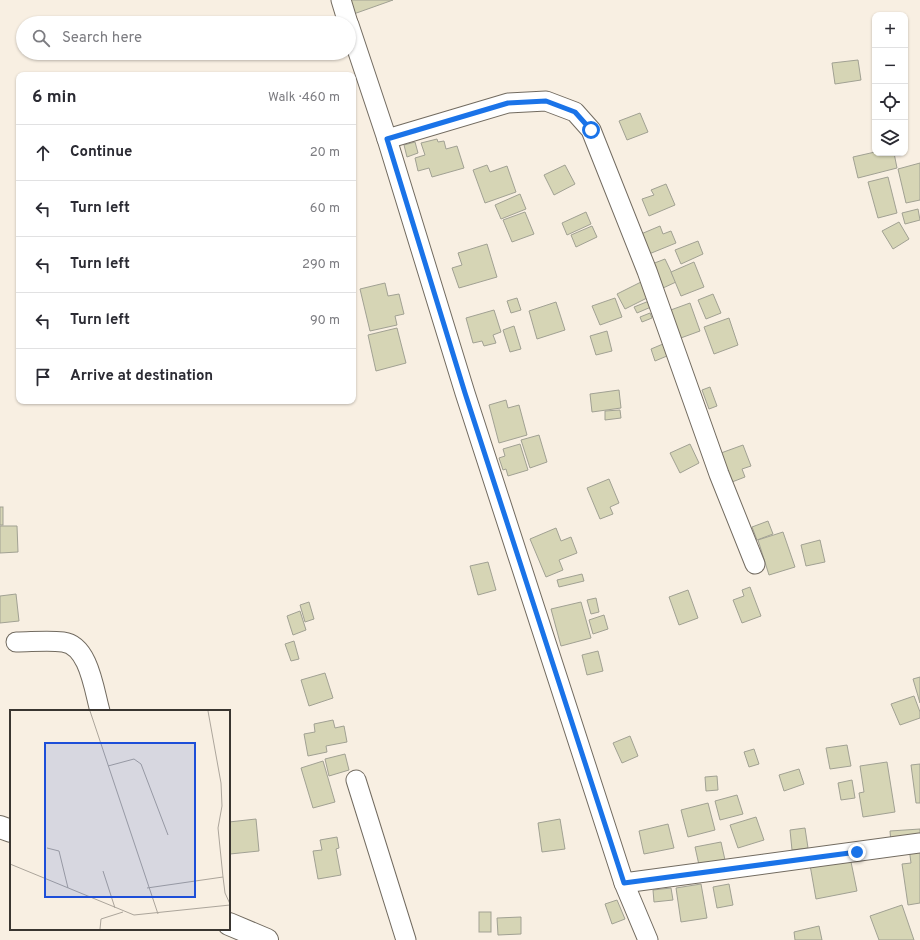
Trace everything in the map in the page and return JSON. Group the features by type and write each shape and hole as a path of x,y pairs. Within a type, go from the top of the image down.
{"street":[{"path":"341,0 346,16"},
{"path":"356,45 387,139 465,393 624,883 648,940"},
{"path":"387,139 508,103 546,101 575,112 591,130 647,271 719,474 755,564"},
{"path":"16,642 63,642 72,644 80,651 85,659 100,710"},
{"path":"356,780 406,940"},
{"path":"0,826 10,831"},
{"path":"624,883 920,843"},
{"path":"230,924 266,940"}],"building":[{"path":"342,0 393,0 348,16"},
{"path":"858,60 861,80 835,84 832,63"},
{"path":"640,113 648,132 627,140 619,121"},
{"path":"437,139 438,142 444,141 446,149 457,146 464,168 432,177 429,168 418,171 415,158 425,155 421,143"},
{"path":"415,142 418,153 407,157 404,145"},
{"path":"872,153 872,156 895,156 897,168 858,178 853,157"},
{"path":"920,163 920,200 906,203 898,169"},
{"path":"487,165 490,172 507,166 516,192 485,203 473,170"},
{"path":"565,165 575,184 554,195 544,175"},
{"path":"888,177 897,213 878,218 868,182"},
{"path":"666,184 675,205 649,216 642,199 654,195 651,190"},
{"path":"520,194 526,209 501,219 495,205"},
{"path":"918,209 920,220 905,224 902,213"},
{"path":"525,212 534,234 512,242 503,220"},
{"path":"586,212 591,224 567,235 562,223"},
{"path":"899,222 909,239 893,249 882,231"},
{"path":"592,226 597,237 576,247 571,235"},
{"path":"660,226 663,234 671,231 676,243 649,254 641,234"},
{"path":"698,241 703,254 681,264 675,250"},
{"path":"487,244 497,277 459,288 452,268 462,265 458,253"},
{"path":"665,259 676,282 663,288 652,264"},
{"path":"694,262 704,287 681,296 671,272"},
{"path":"641,282 649,297 625,309 617,294"},
{"path":"385,283 388,296 399,294 404,314 395,316 397,325 370,331 360,289"},
{"path":"713,294 721,313 706,319 698,300"},
{"path":"517,298 521,310 511,313 507,301"},
{"path":"615,298 622,317 600,325 592,306"},
{"path":"649,301 651,307 637,313 634,307"},
{"path":"556,302 565,330 537,339 529,311"},
{"path":"690,303 700,331 678,339 668,311"},
{"path":"494,310 501,332 493,335 496,343 484,346 482,341 473,343 466,318"},
{"path":"650,313 652,318 642,322 640,317"},
{"path":"729,318 738,345 714,354 704,327"},
{"path":"514,326 521,349 510,352 503,330"},
{"path":"397,328 406,363 376,371 368,335"},
{"path":"607,331 612,351 596,355 590,336"},
{"path":"663,344 667,356 655,361 651,349"},
{"path":"710,387 717,406 709,409 702,390"},
{"path":"619,390 621,408 592,412 590,394"},
{"path":"506,400 508,408 519,405 527,435 499,443 489,405"},
{"path":"620,410 621,418 605,420 605,411"},
{"path":"539,435 547,462 530,468 521,440"},
{"path":"520,444 528,470 508,476 506,469 503,470 499,458 505,456 503,449"},
{"path":"690,444 699,463 680,473 670,453"},
{"path":"743,445 751,466 742,469 745,477 732,482 721,453"},
{"path":"609,479 619,503 610,507 613,514 600,519 587,488"},
{"path":"0,507 3,507 3,525 0,525"},
{"path":"768,521 773,534 757,540 752,527"},
{"path":"0,526 17,526 18,552 0,553"},
{"path":"556,528 561,541 571,537 577,553 559,560 563,570 546,577 530,539"},
{"path":"783,532 795,567 769,575 758,540"},
{"path":"820,540 825,562 806,566 801,545"},
{"path":"488,562 496,590 478,595 470,566"},
{"path":"582,574 584,581 559,587 557,580"},
{"path":"750,587 761,616 742,623 733,600 744,596 742,590"},
{"path":"688,590 698,618 679,625 669,597"},
{"path":"16,594 19,621 0,623 0,596"},
{"path":"596,598 599,612 591,614 587,600"},
{"path":"309,602 314,619 305,622 300,605"},
{"path":"581,602 591,638 561,646 551,609"},
{"path":"300,611 306,630 293,635 287,616"},
{"path":"604,615 608,629 593,634 589,620"},
{"path":"294,641 299,659 291,661 285,644"},
{"path":"598,651 603,671 587,675 582,655"},
{"path":"325,673 333,698 309,706 301,680"},
{"path":"920,677 920,703 913,679"},
{"path":"914,696 920,712 920,718 900,725 891,704"},
{"path":"333,720 335,728 344,726 347,742 326,746 327,752 308,756 304,734 315,732 314,724"},
{"path":"630,736 638,756 622,763 613,743"},
{"path":"847,745 851,766 830,769 826,748"},
{"path":"754,749 759,764 749,767 744,752"},
{"path":"345,754 349,770 329,776 325,759"},
{"path":"323,761 335,802 313,808 301,768"},
{"path":"887,762 895,812 863,817 859,793 864,792 860,766"},
{"path":"920,764 920,803 916,803 911,765"},
{"path":"799,769 804,784 784,791 779,775"},
{"path":"717,776 718,790 706,791 705,777"},
{"path":"852,780 855,798 841,800 838,783"},
{"path":"737,795 743,814 720,820 715,801"},
{"path":"708,803 715,830 688,837 681,810"},
{"path":"756,817 764,840 738,848 730,825"},
{"path":"256,819 259,851 230,854 230,822"},
{"path":"560,819 565,849 542,852 538,823"},
{"path":"668,824 674,848 644,854 639,831"},
{"path":"805,828 808,848 792,850 790,830"},
{"path":"920,829 920,840 891,843 890,831"},
{"path":"337,837 339,848 336,849 341,875 318,879 313,851 322,850 320,840"},
{"path":"721,842 725,860 699,865 695,847"},
{"path":"920,847 920,903 908,905 902,864 911,863 909,848"},
{"path":"850,857 857,891 816,899 810,865"},
{"path":"701,884 707,918 681,922 676,888"},
{"path":"729,884 733,905 717,908 713,887"},
{"path":"671,888 673,900 654,902 653,890"},
{"path":"617,900 625,919 612,924 605,904"},
{"path":"902,905 914,940 879,940 870,916"},
{"path":"479,912 491,912 491,932 479,932"},
{"path":"521,917 521,934 498,935 497,918"},
{"path":"819,926 822,940 795,940 794,932"}],"route":[{"path":"591,130 575,112 546,101 508,103 387,139 465,393 624,883 857,852"}]}
